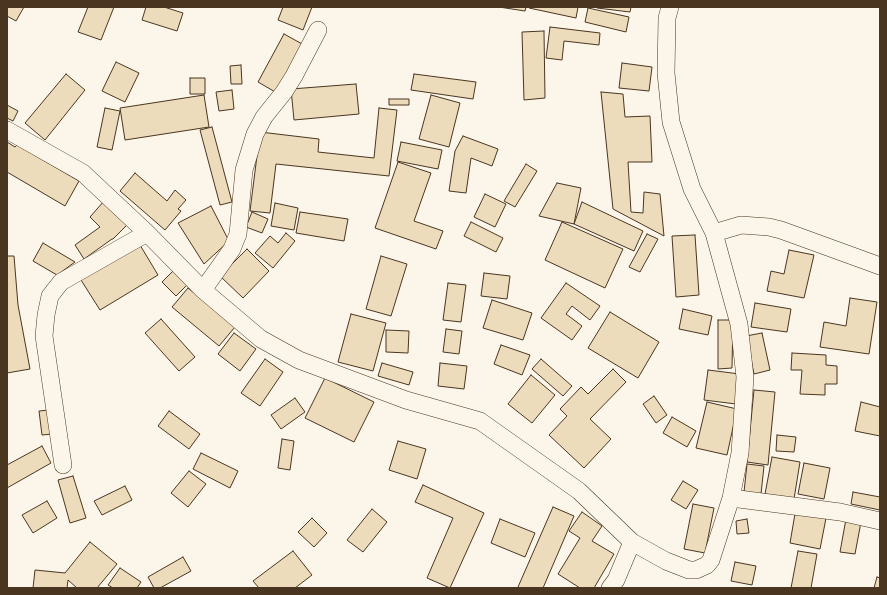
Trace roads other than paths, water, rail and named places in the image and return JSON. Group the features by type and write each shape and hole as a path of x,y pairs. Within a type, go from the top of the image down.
{"street":[{"path":"7,130 83,173 147,233 204,290 261,339 299,360 406,400 480,421 579,491 632,542 666,561 689,570 702,568 711,560 731,498 740,453 745,377 739,324 714,233 692,189 671,122 666,73 667,18 670,7"},
{"path":"204,290 232,249 238,234 244,170 255,134 264,117 284,92 294,76 318,30"},
{"path":"714,233 741,225 769,227 880,266"},
{"path":"63,465 44,336 46,314 50,296 60,282 147,233"},
{"path":"731,498 840,512 880,521"},
{"path":"610,588 616,580 632,542"}]}
